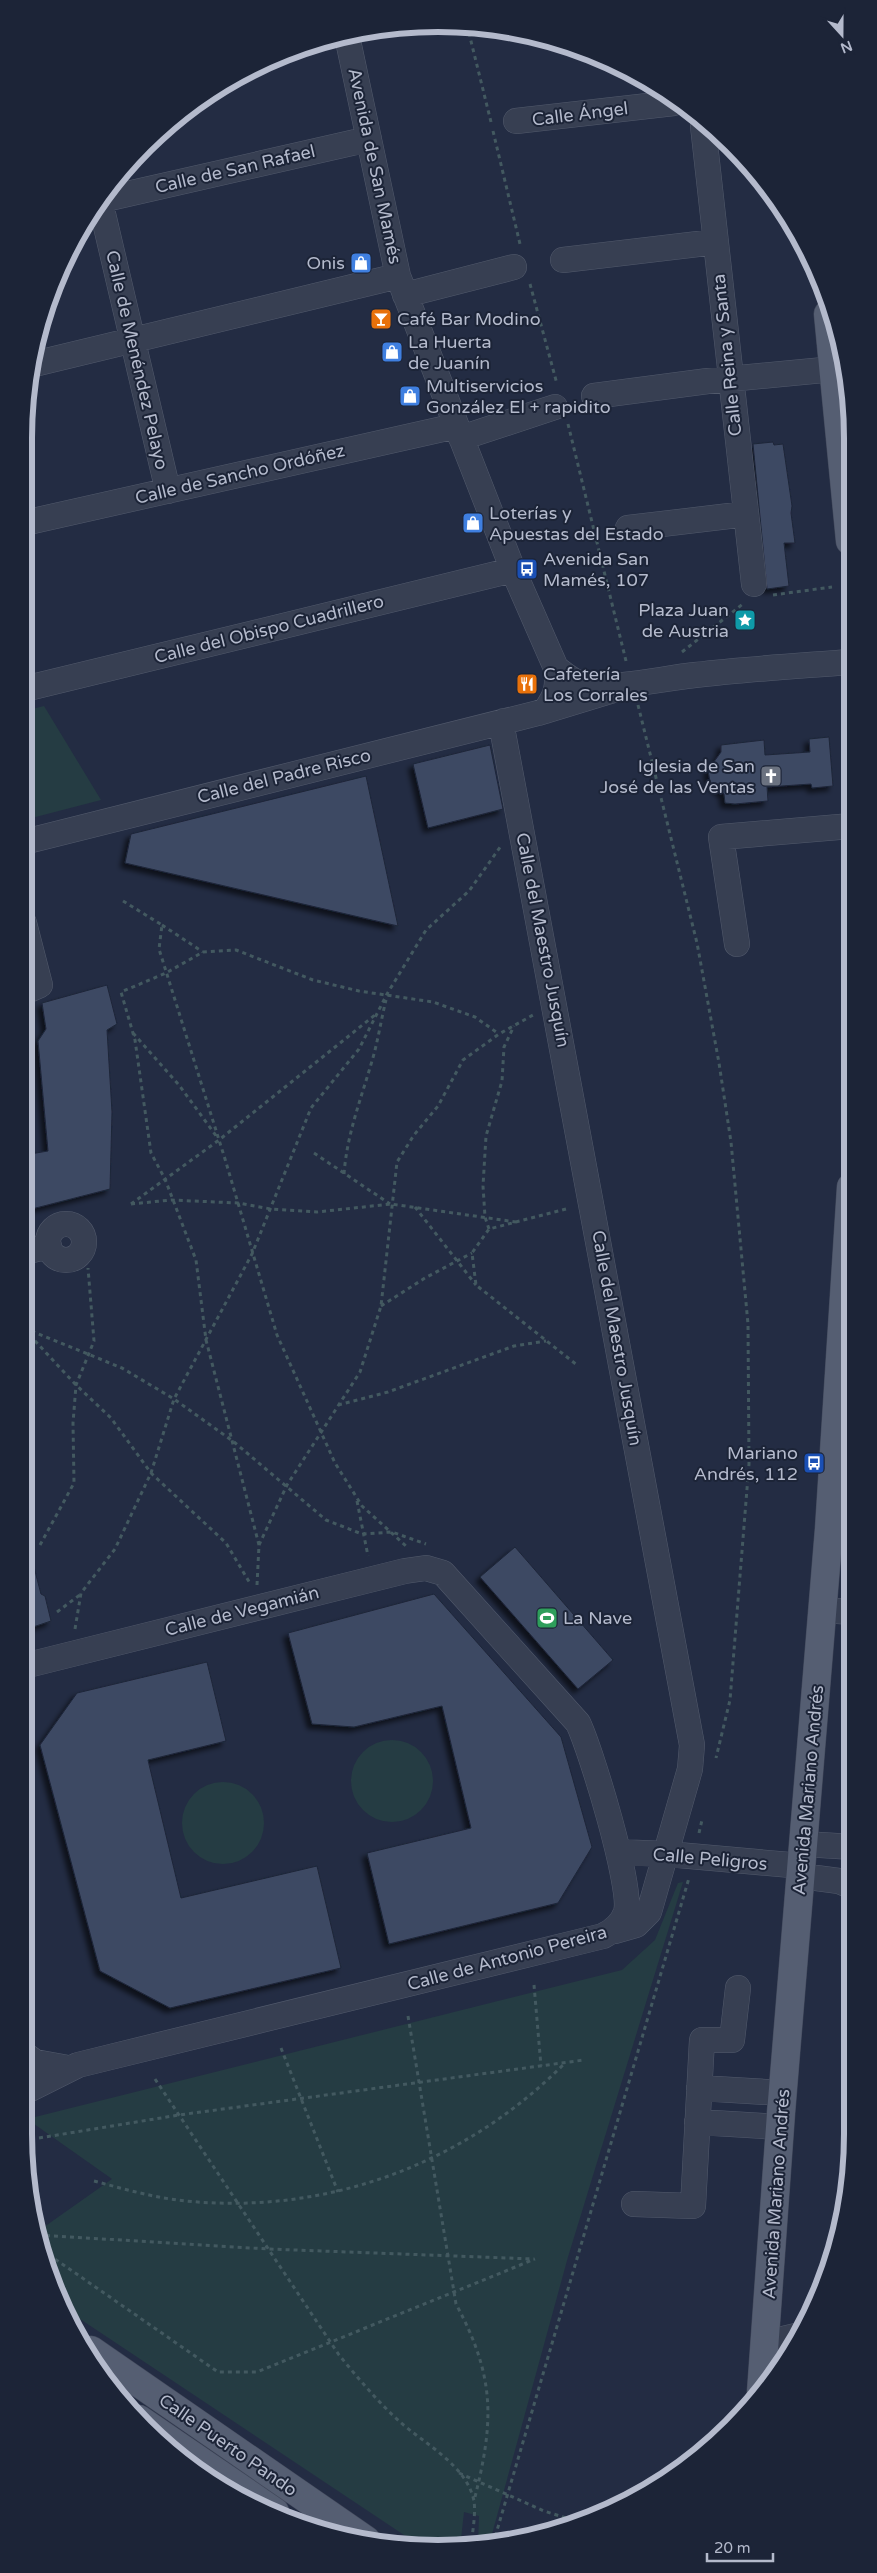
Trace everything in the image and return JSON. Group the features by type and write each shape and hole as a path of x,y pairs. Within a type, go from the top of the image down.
{"main road":[{"path":"830,329 834,369 844,424"},
{"name":"Avenida Mariano Andrés","path":"762,2380 780,2127 823,1610 844,1385"},
{"name":"Calle Puerto Pando","path":"97,2354 354,2532"},
{"name":"Calle Puerto Pando","path":"176,2445 245,2491"}],"street":[{"name":"Avenida de San Mamés","path":"348,42 402,285 513,570 556,668"},
{"name":"Calle Ángel","path":"516,121 668,104"},
{"name":"Calle Reina y Santa","path":"703,131 730,379 746,514 758,593"},
{"name":"Calle de San Rafael","path":"112,197 369,139"},
{"name":"Calle de Menéndez Pelayo","path":"102,211 168,491"},
{"path":"563,260 714,242"},
{"path":"39,363 132,340 402,285 521,266"},
{"path":"594,396 730,379 834,369"},
{"path":"458,432 560,405"},
{"name":"Calle de Sancho Ordóñez","path":"32,521 168,491 458,432"},
{"path":"628,528 746,514"},
{"name":"Calle del Obispo Cuadrillero","path":"32,687 513,570"},
{"path":"556,668 570,679 582,684 632,682 844,663"},
{"path":"545,711 555,697 559,684 556,668"},
{"name":"Calle del Padre Risco","path":"32,840 545,711 632,682"},
{"name":"Calle del Maestro Jusquín","path":"504,721 503,733 692,1745 690,1769 650,1912 636,1925 615,1931"},
{"path":"737,944 721,838 844,827"},
{"path":"32,954 40,985 32,988"},
{"path":"32,1250 49,1246"},
{"name":"Calle de Vegamián","path":"32,1664 405,1571 426,1568 443,1573 457,1585"},
{"name":"Calle de Antonio Pereira","path":"32,2088 68,2068 588,1941 615,1931 626,1913 627,1898 618,1852 588,1744 578,1723 457,1585"},
{"path":"823,1610 844,1611"},
{"path":"802,1862 844,1850"},
{"name":"Calle Peligros","path":"618,1852 802,1862"},
{"path":"802,1862 844,1883"},
{"path":"634,2204 693,2206 702,2040 732,2040 738,1988"},
{"name":"Calle de Antonio Pereira","path":"32,2060 68,2068"},
{"path":"700,2088 783,2093"},
{"path":"698,2122 780,2127"},
{"path":"766,2343 790,2337"}],"path":[{"path":"469,33 521,266 560,405 697,943 720,1063 731,1142 748,1324 749,1464 730,1700 715,1764"},
{"path":"680,654 758,593 832,587"},
{"path":"57,1612 82,1593 115,1548 151,1473 174,1399 252,1254 311,1108 359,1049 388,994 426,930 469,891 520,820"},
{"path":"123,901 203,952"},
{"path":"162,925 159,949 219,1140 277,1335 335,1463 356,1498 362,1506 408,1549"},
{"path":"256,1594 259,1545 234,1442 206,1340 196,1260 164,1179 150,1153 133,1032 121,992 166,973 203,952 236,950 313,980 358,991 433,1002 475,1017 499,1034"},
{"path":"344,1174 346,1148 354,1113 372,1060 388,994"},
{"path":"377,1014 219,1140 131,1204 171,1200 238,1203 271,1209 317,1212 391,1204 516,1222"},
{"path":"259,1545 288,1486 321,1430 360,1372 381,1306 397,1162 414,1135 438,1106 463,1060 499,1034 534,1014"},
{"path":"489,1229 485,1217 483,1186 486,1136 502,1081 504,1048 514,1025"},
{"path":"133,1032 180,1085 219,1140"},
{"path":"314,1153 391,1204"},
{"path":"415,1206 476,1285 577,1365"},
{"path":"381,1306 472,1252 489,1229 566,1209"},
{"path":"472,1252 476,1285"},
{"path":"40,1545 74,1483 73,1423 76,1385 87,1353 94,1341 88,1268"},
{"path":"32,1331 122,1368 174,1399 234,1442 326,1520 362,1534 392,1532 435,1547"},
{"path":"32,1337 76,1385 111,1418 151,1473 226,1543 251,1586"},
{"path":"338,1405 388,1392 514,1346 546,1341"},
{"path":"356,1498 362,1534 371,1565"},
{"path":"74,1636 82,1593"},
{"path":"698,1836 702,1818"},
{"path":"495,2536 690,1872"},
{"path":"534,1985 541,2066"},
{"path":"408,2016 456,2304 486,2375 489,2407 484,2461 474,2502 472,2539"},
{"path":"280,2048 338,2192"},
{"path":"39,2138 179,2115 584,2060"},
{"path":"94,2181 158,2197 238,2203 294,2200 338,2192 375,2182 432,2159 497,2121 540,2087 565,2063"},
{"path":"155,2079 331,2342 374,2396 459,2473 468,2487 474,2502"},
{"path":"45,2235 268,2249 535,2259 257,2372 218,2372 51,2256"},
{"path":"459,2473 544,2511 568,2519"}],"shaded area":[{"path":"44,706 101,800 32,818 32,709"},
{"path":"392,1740 408,1743 421,1752 430,1765 433,1781 430,1797 421,1810 408,1819 392,1822 376,1819 363,1810 354,1797 351,1781 354,1765 363,1752 376,1743"},
{"path":"223,1782 239,1785 252,1794 261,1807 264,1823 261,1839 252,1852 239,1861 223,1864 207,1861 194,1852 185,1839 182,1823 185,1807 194,1794 207,1785"},
{"path":"683,1882 568,2257 491,2537 478,2538 479,2516 464,2512 461,2540 411,2540 75,2316 63,2290 43,2228 112,2179 32,2123 32,2118 622,1970 655,1940 678,1883"}],"building":[{"path":"773,442 774,445 783,444 795,543 784,543 789,586 767,589 753,444"},
{"name":"Iglesia de San José de las Ventas","path":"829,737 833,786 812,788 811,784 767,787 768,801 735,804 725,803 724,794 710,782 708,770 721,752 721,745 764,740 765,755 810,752 809,739"},
{"path":"490,745 503,809 428,828 413,764"},
{"path":"366,776 398,926 125,863 131,834"},
{"path":"107,985 117,1024 107,1030 112,1112 110,1189 32,1209 32,1154 48,1151 38,1041 46,1029 42,1003"},
{"name":"La Nave","path":"515,1547 613,1660 578,1689 480,1577"},
{"path":"32,1560 41,1594 45,1596 51,1621 32,1627"},
{"path":"434,1594 561,1737 592,1847 558,1903 389,1944 367,1853 471,1828 442,1706 354,1727 312,1724 288,1633"},
{"path":"207,1662 226,1741 148,1760 181,1898 317,1866 341,1968 170,2008 100,1971 40,1745 77,1693"}],"place":[{"name":"Onis","path":"361,263"},
{"name":"Café Bar Modino","path":"381,319"},
{"name":"La Huerta de Juanín","path":"392,352"},
{"name":"Multiservicios González El + rapidito","path":"410,396"},
{"name":"Loterías y Apuestas del Estado","path":"473,523"},
{"name":"Avenida San Mamés, 107","path":"527,569"},
{"name":"Plaza Juan de Austria","path":"745,620"},
{"name":"Cafetería Los Corrales","path":"527,684"},
{"name":"Iglesia de San José de las Ventas","path":"771,776"},
{"name":"Mariano Andrés, 112","path":"814,1463"},
{"name":"La Nave","path":"547,1618"}]}
